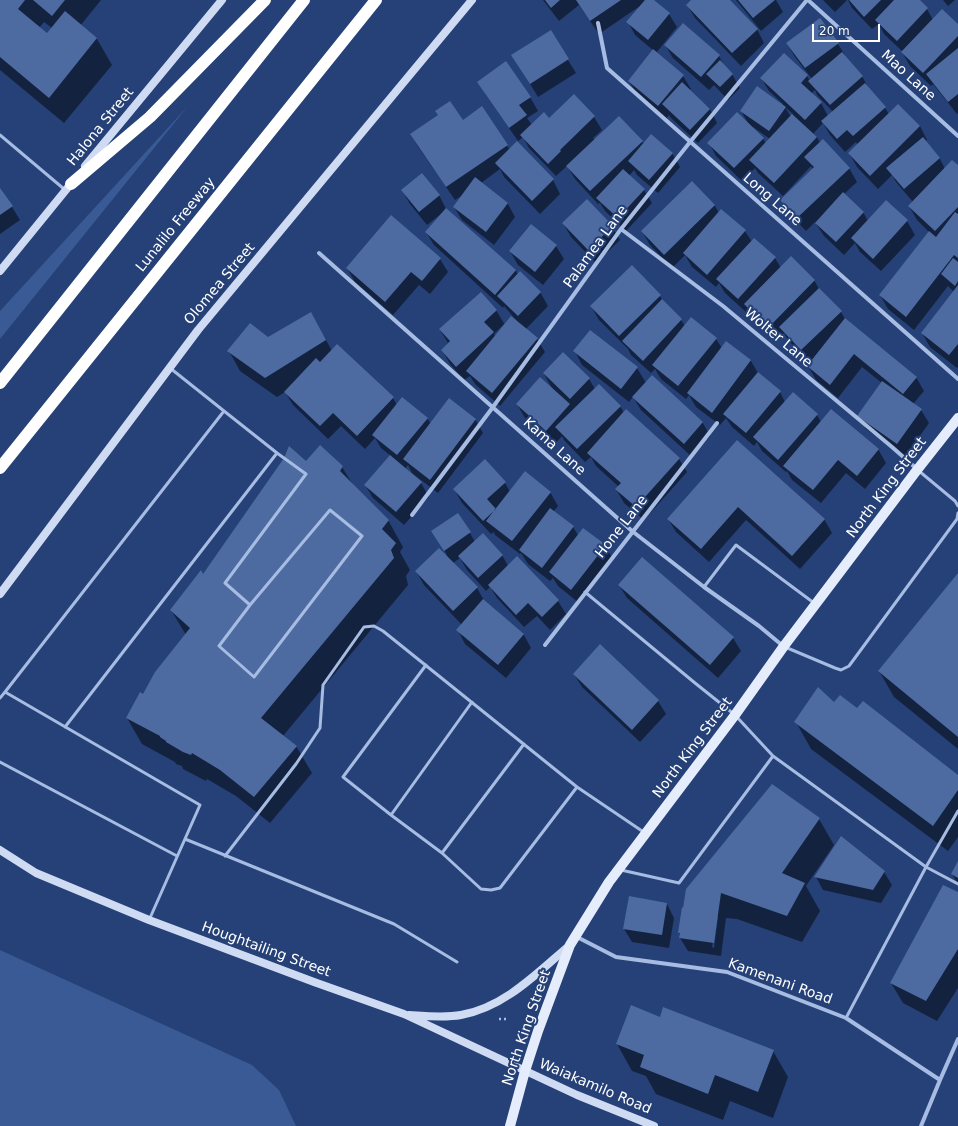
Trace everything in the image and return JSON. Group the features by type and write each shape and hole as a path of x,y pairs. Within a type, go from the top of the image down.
{"highway":[{"path":"69,187 150,117 266,0"},
{"path":"0,383 304,0"},
{"name":"Lunalilo Freeway","path":"0,468 376,0"}],"main road":[{"name":"Halona Street","path":"0,270 222,0"},
{"name":"Olomea Street","path":"0,594 198,330 472,0"},
{"name":"North King Street","path":"510,1126 538,1031 570,945 609,882 735,715 784,646 958,418"},
{"name":"Houghtailing Street","path":"0,850 36,873 149,920 404,1014 525,1071"},
{"path":"404,1014 440,1016 460,1015 494,1005 512,993 570,945"},
{"name":"Waiakamilo Road","path":"525,1071 577,1095 654,1126"}],"street":[{"name":"Mao Lane","path":"808,0 958,136"},
{"name":"Palamea Lane","path":"412,515 493,407 621,229 690,142 808,0"},
{"name":"Long Lane","path":"598,24 607,68 958,379"},
{"name":"Wolter Lane","path":"621,229 723,306 892,447 917,470"},
{"name":"Kama Lane","path":"319,253 632,531 704,587 759,626 784,646"},
{"name":"Hone Lane","path":"544,645 717,423"},
{"name":"Kamenani Road","path":"575,936 616,958 727,972 846,1018 940,1080"},
{"path":"921,1126 958,1039"}],"lane":[{"path":"0,135 69,187"},
{"path":"170,368 306,474 225,583 250,606"},
{"path":"0,698 224,411"},
{"path":"65,727 277,452"},
{"path":"917,470 955,501 958,506"},
{"path":"330,510 362,536 254,677 218,646 250,606 330,510"},
{"path":"784,646 834,668 842,670 849,666 957,519 958,513"},
{"path":"704,587 736,545 816,604"},
{"path":"585,592 735,715 774,756 926,867 958,884"},
{"path":"225,856 296,764 320,728 323,685 364,627 374,626 383,631 577,786 646,834"},
{"path":"426,665 343,777 442,853 481,888 491,890 500,888 577,786"},
{"path":"4,692 200,805 149,920"},
{"path":"391,815 472,702"},
{"path":"442,853 524,744"},
{"path":"619,870 679,883 774,756"},
{"path":"0,762 177,856"},
{"path":"846,1018 926,867 958,811"},
{"path":"185,839 394,924 457,962"}],"shaded area":[{"path":"188,106 0,339 0,311"},
{"path":"0,950 252,1065 279,1090 296,1126 0,1126"}],"building":[{"path":"0,0 25,0 18,9 47,33 65,11 97,38 49,98 0,57"},
{"path":"33,0 65,0 52,16"},
{"path":"545,0 560,0 551,8"},
{"path":"576,0 621,0 590,21"},
{"path":"645,0 654,0 670,13 648,40 626,22"},
{"path":"691,0 730,0 758,29 732,53 686,5"},
{"path":"738,0 775,0 753,18"},
{"path":"849,0 881,0 864,17"},
{"path":"894,0 920,0 928,8 897,41 875,20"},
{"path":"942,9 958,24 958,36 923,73 901,52"},
{"path":"820,18 839,43 805,68 786,43"},
{"path":"683,23 720,55 701,77 664,45"},
{"path":"551,30 569,59 530,84 511,55"},
{"path":"958,48 958,94 948,102 926,74"},
{"path":"653,49 684,75 658,106 628,81"},
{"path":"842,52 863,76 830,105 808,81"},
{"path":"784,53 808,75 801,83 822,102 805,120 760,78"},
{"path":"720,60 733,74 720,87 706,74"},
{"path":"506,61 531,97 519,105 527,115 509,128 477,82"},
{"path":"682,82 710,109 690,130 662,104"},
{"path":"865,83 886,107 853,136 847,130 837,139 821,121"},
{"path":"757,86 786,107 769,131 740,111"},
{"path":"574,94 595,116 560,150 561,151 548,164 520,135 544,112 549,118"},
{"path":"450,101 463,120 482,106 508,145 446,187 410,134 438,115 435,111"},
{"path":"898,104 920,126 870,176 848,153"},
{"path":"737,112 764,138 734,168 707,143"},
{"path":"792,114 817,137 774,183 749,160"},
{"path":"619,116 643,141 590,191 566,166"},
{"path":"651,134 673,153 649,180 628,161"},
{"path":"923,137 940,158 904,189 886,168"},
{"path":"823,139 850,168 797,218 780,200 814,167 804,157"},
{"path":"517,141 554,179 532,201 495,163"},
{"path":"952,160 958,165 958,207 935,231 908,206"},
{"path":"623,169 645,189 618,218 596,198"},
{"path":"422,173 440,195 419,212 401,190"},
{"path":"475,177 508,203 486,232 453,207"},
{"path":"692,181 715,205 664,255 641,231"},
{"path":"0,188 13,206 0,215"},
{"path":"843,192 864,212 836,242 815,223"},
{"path":"587,199 613,226 588,250 562,223"},
{"path":"886,200 908,220 873,259 851,238"},
{"path":"446,208 516,270 495,295 425,232"},
{"path":"721,209 746,230 707,275 683,253"},
{"path":"955,212 958,214 958,258 954,255 906,317 879,295 929,231 936,237"},
{"path":"391,215 441,258 422,281 411,272 385,302 346,268"},
{"path":"531,224 557,245 535,272 509,251"},
{"path":"754,238 776,257 738,299 716,279"},
{"path":"791,256 815,280 768,328 744,304"},
{"path":"953,258 958,262 958,281 955,286 941,274"},
{"path":"632,265 661,295 619,336 590,306"},
{"path":"520,271 541,292 518,316 497,296"},
{"path":"958,285 958,344 949,355 921,333"},
{"path":"819,288 842,311 801,350 779,327"},
{"path":"481,292 497,310 484,322 494,332 456,367 441,350 450,341 439,329"},
{"path":"662,299 682,319 643,361 622,341"},
{"path":"311,312 326,340 265,378 227,351 250,323 268,337"},
{"path":"511,316 538,338 492,393 466,371"},
{"path":"691,317 717,338 678,386 652,365"},
{"path":"845,318 917,377 903,394 854,354 830,385 807,366"},
{"path":"590,330 638,367 621,389 573,351"},
{"path":"726,341 751,360 712,413 687,393"},
{"path":"337,344 394,397 357,436 333,413 320,426 284,392 316,358 320,362"},
{"path":"563,352 590,378 570,399 543,373"},
{"path":"758,372 781,391 746,433 723,414"},
{"path":"652,375 703,422 684,444 632,397"},
{"path":"540,377 570,404 546,431 516,404"},
{"path":"882,381 922,409 897,444 857,416"},
{"path":"599,384 621,406 577,449 555,427"},
{"path":"793,392 818,414 778,460 753,437"},
{"path":"402,397 428,418 397,455 372,435"},
{"path":"449,398 476,419 430,480 403,459"},
{"path":"626,409 680,458 636,507 615,489 621,483 587,453"},
{"path":"831,409 879,449 857,476 838,460 813,490 783,466"},
{"path":"737,440 825,519 792,556 738,507 701,549 667,519"},
{"path":"320,445 343,466 340,471 389,520 382,529 396,543 391,550 394,558 261,718 297,746 254,797 220,770 192,753 191,755 183,752 166,742 160,736 126,718 140,692 143,694 155,672 190,628 170,610 201,570 203,574 284,458 289,446 306,461"},
{"path":"390,455 422,482 396,512 364,485"},
{"path":"485,459 506,482 487,499 496,509 483,521 453,489"},
{"path":"525,471 551,492 512,541 486,521"},
{"path":"550,508 574,526 542,568 519,550"},
{"path":"458,513 471,532 444,551 431,531"},
{"path":"583,528 606,545 571,590 549,572"},
{"path":"483,533 503,555 478,578 458,556"},
{"path":"439,548 478,587 453,611 415,571"},
{"path":"517,556 559,600 542,617 528,603 516,615 488,585"},
{"path":"642,557 734,637 710,665 618,585"},
{"path":"958,573 958,737 878,671"},
{"path":"483,599 524,634 498,665 456,630"},
{"path":"600,644 659,700 632,730 573,674"},
{"path":"818,687 834,702 840,695 857,708 863,701 958,775 958,790 933,826 794,722"},
{"path":"772,784 820,818 782,873 805,883 787,916 721,893 714,943 679,938 680,933 678,933 686,889"},
{"path":"841,836 885,871 873,890 814,877"},
{"path":"958,861 958,878 951,874"},
{"path":"943,885 958,892 958,949 926,1001 890,983"},
{"path":"629,896 667,903 662,935 623,929"},
{"path":"631,1005 660,1017 663,1007 774,1050 758,1092 715,1075 708,1094 640,1067 644,1055 616,1044"}]}
